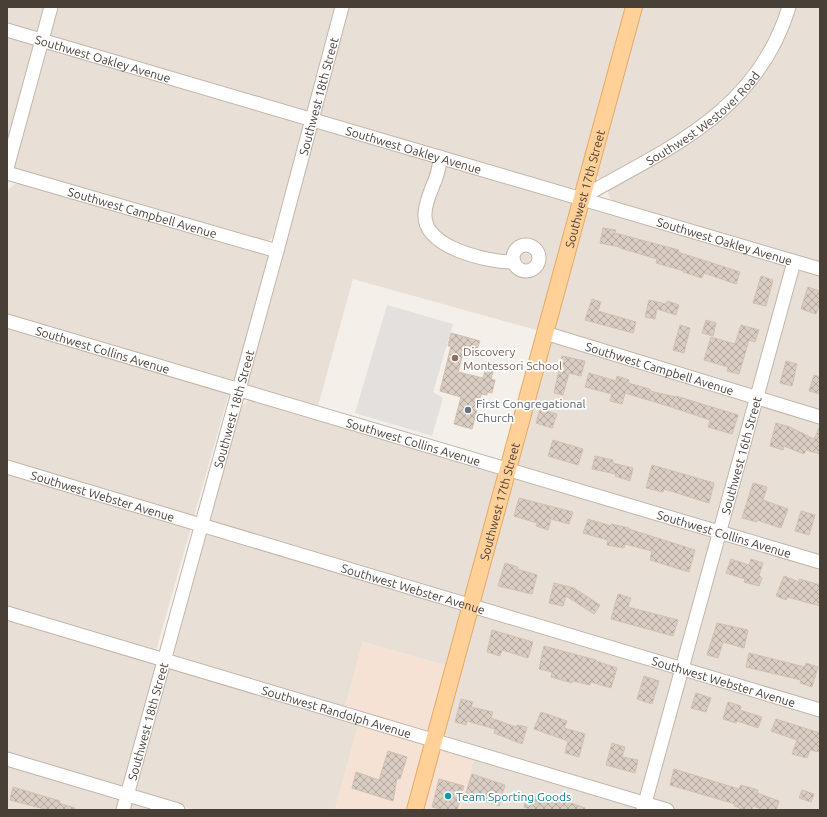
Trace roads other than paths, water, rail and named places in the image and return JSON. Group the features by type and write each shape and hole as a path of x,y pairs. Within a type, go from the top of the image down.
{"main road":[{"name":"Southwest 17th Street","path":"415,810 634,7"}],"street":[{"path":"7,168 51,7"},
{"name":"Southwest 18th Street","path":"123,810 240,389 342,7"},
{"name":"Southwest Westover Road","path":"582,198 679,143 727,107 752,78 767,55 776,39 789,7"},
{"name":"Southwest Oakley Avenue","path":"7,30 820,269"},
{"path":"440,158 431,168 426,183 430,189 425,215 436,239 451,248 500,262 514,262"},
{"name":"Southwest Campbell Avenue","path":"7,173 277,252"},
{"name":"Southwest 16th Street","path":"644,807 794,262"},
{"name":"Southwest Collins Avenue","path":"7,321 820,562"},
{"name":"Southwest Campbell Avenue","path":"545,333 820,417"},
{"name":"Southwest Webster Avenue","path":"7,467 202,524 820,710"},
{"name":"Southwest Randolph Avenue","path":"7,612 434,740 644,807 667,810"},
{"path":"7,759 178,810"}],"place":[{"name":"Discovery Montessori School","path":"455,358"},
{"name":"First Congregational Church","path":"468,410"},
{"name":"Team Sporting Goods","path":"448,796"}]}
